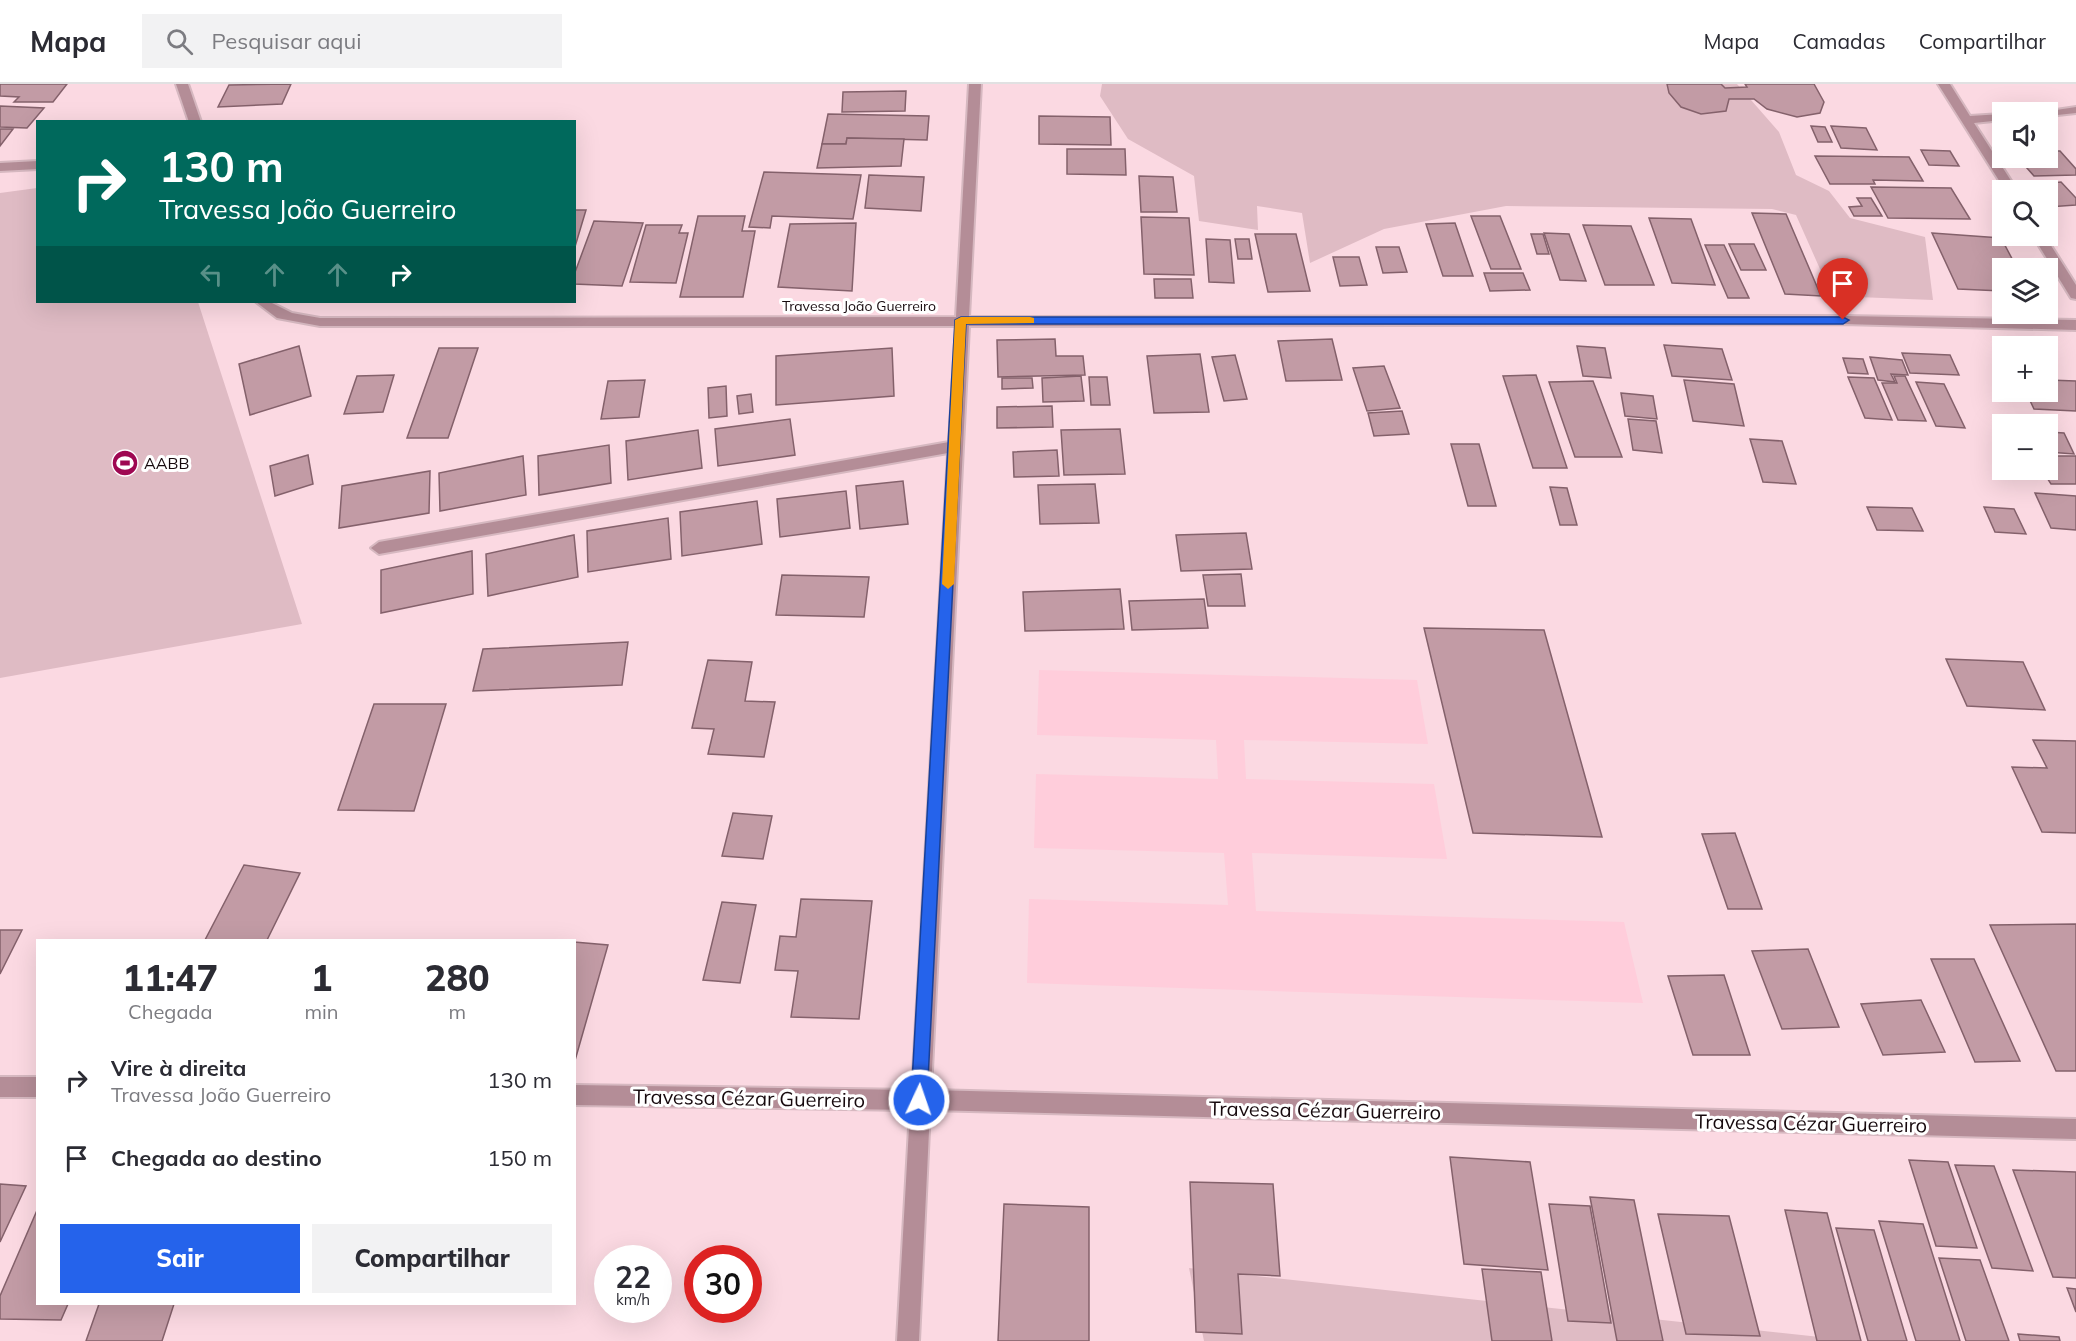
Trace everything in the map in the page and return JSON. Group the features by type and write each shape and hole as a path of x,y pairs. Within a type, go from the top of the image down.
{"street":[{"path":"182,84 194,120"},
{"path":"908,1341 919,1100 975,84"},
{"path":"1944,84 2005,180"},
{"path":"2058,112 2076,110"},
{"path":"1967,120 1992,118"},
{"path":"0,167 36,165"},
{"path":"2045,246 2076,295"},
{"name":"Travessa João Guerreiro","path":"263,303 291,319 320,322 1843,320 2076,325"},
{"path":"379,548 956,446"},
{"path":"0,1087 36,1087"},
{"name":"Travessa Cézar Guerreiro","path":"576,1095 919,1100 2076,1129"}],"shaded area":[{"path":"1102,84 1737,84 1779,132 1796,175 1829,191 1850,218 1925,237 1933,300 1832,296 1796,215 1772,209 1506,206 1384,229 1310,263 1302,213 1257,206 1258,230 1199,221 1194,176 1128,139 1100,96"},
{"name":"AABB","path":"36,188 36,303 198,303 302,624 0,678 0,193"},
{"path":"1039,670 1417,680 1428,744 1244,740 1246,779 1434,784 1447,859 1252,853 1256,911 1624,922 1643,1003 1027,983 1029,899 1228,905 1224,853 1034,848 1036,774 1218,779 1216,740 1037,735"},
{"path":"1189,1268 1238,1274 1857,1341 1204,1341"}],"building":[{"path":"0,84 67,84 53,102 14,102 19,97 0,96"},
{"path":"291,84 282,104 218,107 229,85"},
{"path":"1667,84 1721,84 1725,88 1747,87 1745,84 1814,84 1824,102 1820,113 1797,117 1767,109 1754,99 1729,99 1726,111 1701,114 1681,107 1669,93"},
{"path":"906,91 905,111 842,112 843,92"},
{"path":"0,106 44,108 27,128 0,127"},
{"path":"828,114 929,116 927,140 847,138 846,144 822,144"},
{"path":"1039,116 1110,117 1111,145 1039,144"},
{"path":"1811,126 1825,127 1832,142 1818,142"},
{"path":"1831,126 1866,128 1877,150 1841,148"},
{"path":"0,129 13,129 0,146"},
{"path":"847,138 904,139 901,166 817,168 822,144 846,144"},
{"path":"1067,149 1125,149 1126,175 1067,174"},
{"path":"1921,150 1950,151 1959,166 1929,165"},
{"path":"2058,151 2076,169 2076,175 2034,176 2027,168 2058,168"},
{"path":"1815,156 1909,157 1923,181 1873,180 1875,184 1830,184"},
{"path":"764,172 861,175 853,219 772,216 770,228 749,227"},
{"path":"869,175 924,177 921,211 865,208"},
{"path":"1139,176 1173,177 1177,212 1141,212"},
{"path":"2058,182 2061,182 2076,198 2076,205 2058,206"},
{"path":"1871,187 1951,188 1970,219 1888,218"},
{"path":"1857,198 1871,198 1882,216 1854,216 1849,207 1862,206"},
{"path":"576,210 586,210 576,243"},
{"path":"1752,213 1786,214 1821,296 1785,294"},
{"path":"698,216 745,216 742,231 755,231 743,297 680,297"},
{"path":"1471,216 1500,216 1521,269 1491,269"},
{"path":"1141,217 1189,218 1194,275 1144,274"},
{"path":"1649,218 1691,219 1715,285 1672,283"},
{"path":"594,221 643,223 622,286 576,284 576,270"},
{"path":"856,223 852,291 778,287 790,224"},
{"path":"1455,223 1473,276 1443,276 1426,224"},
{"path":"646,225 682,225 679,233 688,233 676,283 630,282"},
{"path":"1583,225 1631,226 1654,285 1605,285"},
{"path":"1544,233 1569,234 1586,281 1560,280"},
{"path":"1932,233 1992,237 1992,246 2005,246 2012,258 1992,258 1992,291 1958,289"},
{"path":"1255,234 1296,234 1310,291 1268,292"},
{"path":"1531,234 1543,234 1549,254 1537,254"},
{"path":"1206,239 1230,240 1234,283 1209,282"},
{"path":"1235,239 1249,239 1252,259 1238,259"},
{"path":"1729,244 1754,244 1766,270 1741,270"},
{"path":"1705,245 1724,245 1749,298 1728,298"},
{"path":"1376,247 1399,247 1407,272 1383,273"},
{"path":"1333,257 1359,257 1367,285 1340,286"},
{"path":"1484,273 1523,273 1530,290 1490,291"},
{"path":"1154,279 1191,279 1193,298 1155,298"},
{"path":"1055,339 1056,356 1083,356 1085,375 998,377 997,340"},
{"path":"1332,339 1342,380 1286,381 1278,341"},
{"path":"1664,345 1722,349 1732,380 1672,376"},
{"path":"299,346 311,396 250,415 239,364"},
{"path":"1577,346 1605,348 1611,378 1583,376"},
{"path":"439,348 478,348 448,438 407,438"},
{"path":"892,348 894,396 776,405 776,356"},
{"path":"1902,353 1950,355 1959,375 1910,373"},
{"path":"1200,354 1209,412 1154,413 1147,356"},
{"path":"1235,355 1247,399 1224,401 1212,357"},
{"path":"1870,357 1902,360 1908,375 1891,374 1895,382 1878,380"},
{"path":"1843,358 1863,359 1868,374 1848,373"},
{"path":"1384,366 1400,408 1367,411 1353,368"},
{"path":"394,375 383,412 344,414 357,376"},
{"path":"1536,375 1567,468 1533,468 1503,376"},
{"path":"1081,376 1084,401 1043,402 1042,378"},
{"path":"1894,376 1905,376 1926,421 1898,420 1882,383 1897,383"},
{"path":"1089,377 1107,377 1110,405 1091,405"},
{"path":"1848,377 1874,378 1892,420 1865,418"},
{"path":"1002,378 1032,378 1033,388 1002,389"},
{"path":"645,380 639,417 601,419 608,381"},
{"path":"1684,380 1734,384 1744,426 1693,421"},
{"path":"2058,380 2076,381 2076,411 2034,409 2031,402 2058,402"},
{"path":"1593,381 1622,457 1575,457 1549,382"},
{"path":"1916,382 1944,384 1965,428 1936,426"},
{"path":"726,386 727,416 709,418 708,388"},
{"path":"1621,393 1653,396 1657,419 1625,416"},
{"path":"751,394 753,412 739,414 737,396"},
{"path":"1052,406 1053,427 997,428 997,407"},
{"path":"1402,411 1409,434 1374,436 1368,413"},
{"path":"790,419 795,455 718,466 715,429"},
{"path":"1628,419 1656,421 1662,453 1633,450"},
{"path":"1120,429 1125,474 1064,475 1061,430"},
{"path":"698,430 702,468 628,480 626,441"},
{"path":"2058,433 2064,433 2074,454 2058,453"},
{"path":"1750,439 1782,441 1796,484 1763,482"},
{"path":"1451,444 1479,444 1496,506 1468,506"},
{"path":"609,445 611,483 539,495 538,456"},
{"path":"1057,450 1059,476 1014,477 1013,452"},
{"path":"308,455 313,484 275,496 270,466"},
{"path":"523,456 526,495 440,511 439,473"},
{"path":"2058,456 2076,456 2076,484 2051,484 2048,480 2058,480"},
{"path":"430,471 429,513 339,528 342,486"},
{"path":"903,481 908,524 860,529 856,486"},
{"path":"1095,484 1099,523 1040,524 1038,485"},
{"path":"1550,487 1567,488 1577,525 1560,525"},
{"path":"846,491 850,528 780,537 777,499"},
{"path":"2035,493 2076,496 2076,530 2051,528"},
{"path":"757,501 762,544 682,556 680,512"},
{"path":"1867,507 1912,508 1923,531 1877,530"},
{"path":"1984,507 2014,509 2026,534 1995,532"},
{"path":"668,518 671,559 588,572 587,531"},
{"path":"1246,533 1252,569 1181,571 1176,535"},
{"path":"574,535 578,577 488,596 486,554"},
{"path":"472,551 473,594 381,613 381,570"},
{"path":"1241,574 1245,606 1208,606 1203,575"},
{"path":"782,575 869,577 864,617 776,615"},
{"path":"1120,589 1124,629 1025,631 1023,592"},
{"path":"1204,599 1208,628 1132,630 1129,601"},
{"path":"1424,628 1544,630 1602,837 1473,833"},
{"path":"628,642 622,685 473,691 483,649"},
{"path":"1946,659 2023,662 2045,710 1967,706"},
{"path":"708,660 752,662 745,701 775,702 764,757 708,754 714,729 692,728"},
{"path":"374,704 446,704 414,811 338,810"},
{"path":"2033,740 2076,741 2076,833 2042,832 2012,767 2047,768"},
{"path":"733,813 772,816 763,859 722,856"},
{"path":"1735,833 1762,909 1728,909 1702,834"},
{"path":"244,865 300,873 267,939 206,939"},
{"path":"801,899 872,901 859,1019 791,1017 798,971 775,970 780,936 796,937"},
{"path":"722,902 756,905 740,983 703,980"},
{"path":"2076,924 2076,1071 2056,1071 1990,925"},
{"path":"0,930 22,930 0,974"},
{"path":"576,942 608,945 576,1057"},
{"path":"1808,949 1839,1027 1782,1029 1752,951"},
{"path":"1931,959 1974,959 2020,1061 1975,1062"},
{"path":"1724,975 1750,1055 1693,1055 1668,976"},
{"path":"1921,1000 1945,1052 1883,1055 1861,1004"},
{"path":"1450,1157 1530,1162 1548,1270 1464,1264"},
{"path":"1909,1160 1948,1162 1977,1248 1936,1246"},
{"path":"1955,1165 1994,1166 2033,1271 1992,1268"},
{"path":"2013,1170 2076,1172 2076,1278 2053,1277"},
{"path":"1190,1182 1273,1184 1280,1276 1238,1274 1242,1334 1196,1332"},
{"path":"0,1184 26,1186 0,1242"},
{"path":"1590,1197 1634,1200 1663,1341 1617,1341"},
{"path":"1004,1204 1089,1207 1089,1341 998,1341"},
{"path":"1549,1204 1590,1206 1611,1323 1568,1321"},
{"path":"1785,1210 1827,1213 1861,1341 1817,1341"},
{"path":"36,1213 36,1305 68,1305 61,1320 0,1319 0,1296"},
{"path":"1658,1214 1729,1216 1760,1336 1686,1334"},
{"path":"1879,1221 1923,1224 1960,1341 1916,1341"},
{"path":"1836,1228 1874,1230 1907,1341 1868,1341"},
{"path":"1939,1258 1980,1260 2009,1341 1966,1341"},
{"path":"1482,1269 1541,1272 1552,1341 1492,1341"},
{"path":"2067,1288 2076,1289 2076,1312"},
{"path":"99,1305 174,1305 162,1341 86,1341"},
{"path":"2018,1334 2059,1337 2060,1341 2020,1341"}],"slow traffic":[{"path":"948,584 961,320 1030,320"}],"place":[{"name":"AABB","path":"125,463"}],"route":[{"path":"919,1100 961,320 1843,320"}]}
